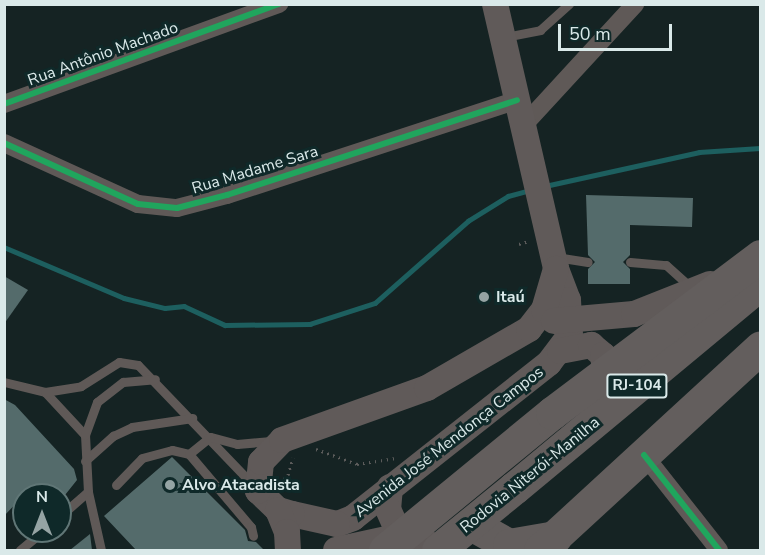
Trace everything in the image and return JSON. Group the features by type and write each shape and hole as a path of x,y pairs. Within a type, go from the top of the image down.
{"highway":[{"path":"393,543 605,371 745,280 760,256"},
{"name":"Rodovia Niterói-Manilha","path":"480,543 520,497 745,280"},
{"name":"Rodovia Niterói-Manilha","path":"438,550 520,497 760,314"},
{"path":"480,543 548,544 759,352"}],"main road":[{"path":"495,4 540,207 572,319"},
{"path":"529,329 544,310 555,262"},
{"path":"288,550 287,532 270,497 261,462 290,446 427,388 529,329 572,319 634,314 694,290 745,280"},
{"name":"Avenida José Mendonça Campos","path":"270,497 337,524 353,519 560,351 570,335 572,319"},
{"path":"529,329 552,332 560,351"},
{"name":"RJ-104","path":"560,351 591,345 603,355 605,371"},
{"path":"480,543 475,490 481,471"},
{"path":"390,487 388,509 393,543"},
{"path":"336,550 393,543 449,550"}],"street":[{"name":"Rua Antônio Machado","path":"4,104 279,4"},
{"path":"523,126 635,4"},
{"name":"Rua Madame Sara","path":"4,143 138,204 177,208 227,195 517,100"},
{"path":"644,455 719,550"}],"lane":[{"path":"502,38 540,30 569,4"},
{"path":"555,262 588,261"},
{"path":"630,262 666,265 694,290"},
{"path":"4,382 45,392 74,389 119,362 138,365 155,379 270,497"},
{"path":"101,550 88,492 84,461 85,435 97,402 123,382 155,379"},
{"path":"45,392 85,435"},
{"path":"84,461 113,436 132,427 192,418"},
{"path":"210,437 237,444 290,446"},
{"path":"189,454 210,437"},
{"path":"116,485 142,458 172,450 189,454 251,527 253,536"},
{"path":"72,506 88,492"}],"path":[{"path":"270,497 288,475 294,455 290,446"},
{"path":"306,450 314,448 357,464 402,457"}],"building":[{"path":"586,195 693,198 692,227 630,225 630,255 623,262 630,269 630,284 588,284 588,269 595,262 588,255"},
{"path":"4,276 28,290 4,324"},
{"path":"4,399 15,405 74,469 77,480 72,486 72,483 12,483 12,508 4,516"},
{"name":"Alvo Atacadista","path":"172,457 245,530 248,541 256,542 264,550 136,550 104,516"},
{"path":"90,534 92,550 70,550"}],"waterway":[{"path":"545,186 699,152 760,148"},
{"path":"4,247 124,298 165,308 184,306 225,325 310,324 375,303 468,221 508,196 531,190"}],"cycle path":[{"path":"4,104 279,4"},
{"path":"4,143 138,204 177,208 227,195 517,100"},
{"path":"644,455 719,550"}],"place":[{"name":"Itaú","path":"484,297"},
{"name":"Alvo Atacadista","path":"170,485"}]}
